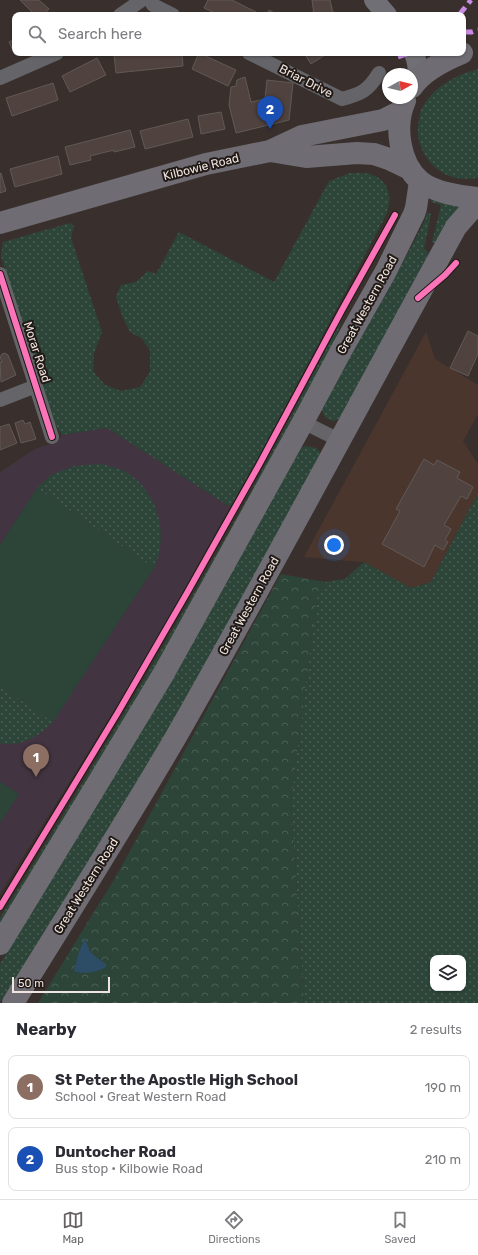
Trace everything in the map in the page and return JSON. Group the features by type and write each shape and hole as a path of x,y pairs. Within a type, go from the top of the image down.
{"main road":[{"path":"374,0 384,12"},
{"path":"415,56 418,68"},
{"name":"Kilbowie Road","path":"418,85 435,67 456,56"},
{"name":"Kilbowie Road","path":"0,224 206,164 270,152 302,136 383,120 399,104"},
{"path":"405,104 399,125 400,142 415,175"},
{"path":"270,152 306,157 358,153 374,154 389,159 437,190 451,194 478,198"},
{"name":"Great Western Road","path":"0,944 164,673 402,242 416,208 415,175"},
{"name":"Great Western Road","path":"13,1003 89,882 176,735 341,441 456,227 470,211 478,206"}],"street":[{"path":"124,12 142,0"},
{"path":"150,0 153,5 167,12"},
{"path":"0,78 50,56"},
{"name":"Briar Drive","path":"255,56 342,99 359,94 367,89 372,85 379,73"},
{"name":"Morar Road","path":"0,274 52,438"},
{"path":"0,400 36,386"},
{"path":"303,422 341,441"}],"shaded area":[{"path":"426,332 435,359 478,385 478,414 463,441 478,464 478,493 431,582 411,588 364,562 304,557"},
{"path":"107,428 230,507 145,660 0,894 0,472 35,449 56,442 62,435"}],"green space":[{"path":"478,69 478,178 457,178 439,170 426,156 419,139 418,129 420,116 425,103 448,81"},
{"path":"350,173 369,174 380,179 389,193 388,210 257,460 230,507 107,428 62,435 53,421 1,256 3,242 70,223 74,226 71,238 102,332 94,353 93,371 105,385 121,391 140,387 150,372 150,350 141,338 130,332 123,318 116,297 121,285 136,282 148,271 156,274 179,232 274,282 329,181"},
{"path":"432,193 462,204 451,217 436,244 432,242 441,205 431,202"},
{"path":"427,213 431,214 424,249 429,253 342,417 334,421 329,419 324,416 322,409 415,240"},
{"path":"343,317 333,346 172,639 0,927 0,918 117,725 230,529"},
{"path":"305,446 316,448 320,452 320,458 235,612 129,797 6,995 0,1002 0,964 301,448"},
{"path":"101,464 122,470 134,478 144,488 152,500 157,513 161,541 159,555 154,568 37,488 51,475 74,466"},
{"path":"37,488 154,568 53,722 0,686 0,545"},
{"path":"478,493 478,1003 304,1003 291,801 317,598 325,582 345,579 364,562 411,588 431,582"},
{"path":"281,574 325,582 317,598 291,801 304,1003 38,1003 118,873"},
{"path":"0,686 53,722 29,740 15,744 0,743"},
{"path":"0,782 19,794 0,823"}],"water":[{"path":"85,937 88,947 94,956 106,964 106,967 90,972 81,973 74,971"}],"building":[{"path":"20,0 39,0 49,9 46,12 32,12"},
{"path":"208,0 232,0 256,12 213,12 204,8"},
{"path":"312,0 330,0 333,12 314,12"},
{"path":"12,40 12,48 9,42"},
{"path":"114,56 182,56 183,66 116,73"},
{"path":"198,56 206,56 236,70 228,86 192,69"},
{"path":"306,56 323,56 311,64"},
{"path":"97,58 106,75 70,92 62,76"},
{"path":"245,77 251,102 265,99 267,80 293,83 289,120 236,133 229,105 231,87 236,86 237,80"},
{"path":"53,83 58,100 12,116 6,98"},
{"path":"221,112 225,129 201,134 198,116"},
{"path":"188,119 193,137 145,149 140,131"},
{"path":"130,130 135,147 90,156 91,160 70,165 65,147"},
{"path":"58,156 62,174 15,187 10,169"},
{"path":"1,173 6,191 0,193 0,174"},
{"path":"468,331 478,336 478,354 468,376 450,368"},
{"path":"5,353 8,355 16,375 1,382 0,362 2,362 0,357"},
{"path":"23,420 25,424 30,422 36,439 21,443 15,423"},
{"path":"9,424 17,443 0,450 0,427"},
{"path":"424,459 434,465 437,460 460,472 457,478 473,487 467,499 461,496 444,525 451,529 445,540 448,542 443,550 435,545 424,567 382,544 400,511 396,509"}],"marked path":[{"path":"461,12 471,0"},
{"path":"466,32 478,30"}],"cycle path":[{"path":"0,907 117,714 187,593 259,465 395,215"},
{"path":"418,298 445,275 456,263"},
{"path":"0,274 52,437"}],"place":[{"name":"Duntocher Road","path":"270,129"},
{"name":"St Peter the Apostle High School","path":"36,777"}]}
